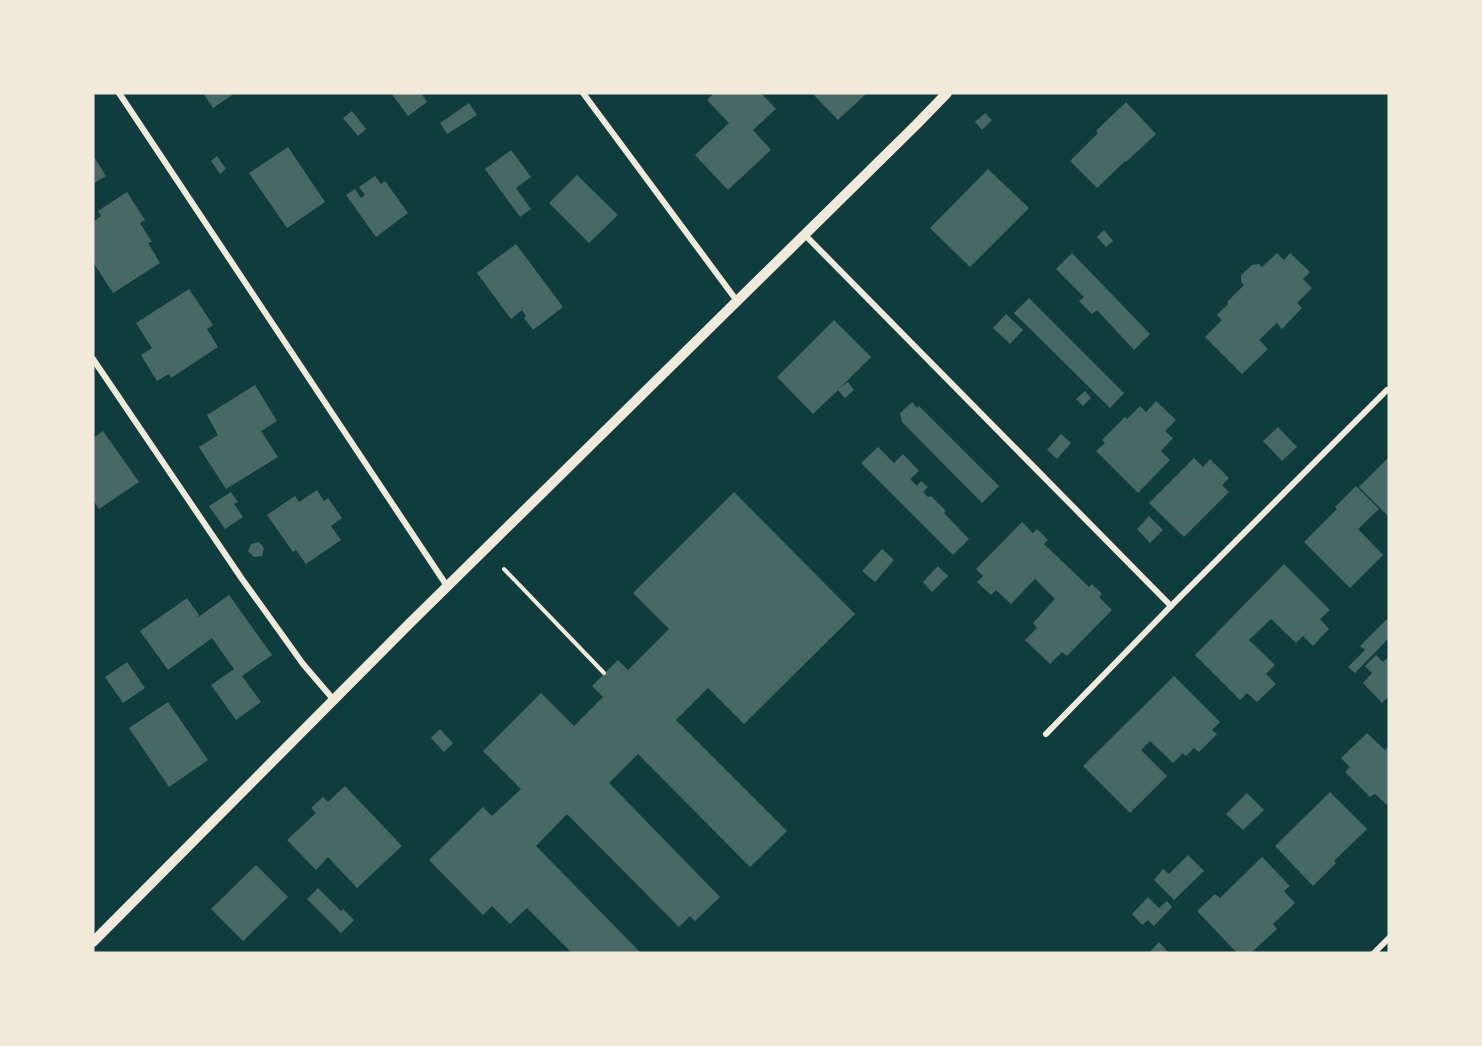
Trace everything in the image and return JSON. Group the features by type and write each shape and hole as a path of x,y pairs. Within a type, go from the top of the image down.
{"street":[{"path":"119,93 447,586"},
{"path":"583,93 737,301"},
{"path":"93,942 333,699 947,93"},
{"path":"805,235 1171,606"},
{"path":"93,359 249,588 303,664 333,699"},
{"path":"1046,735 1387,390"},
{"path":"1374,953 1389,938"}],"path":[{"path":"504,569 604,673"}],"building":[{"path":"203,93 235,93 213,108"},
{"path":"391,93 421,93 427,102 408,116"},
{"path":"714,93 761,93 776,109 753,130 771,150 728,190 695,155 729,123 707,100"},
{"path":"812,93 867,93 838,120"},
{"path":"1126,102 1156,134 1097,188 1070,161"},
{"path":"469,103 477,115 447,134 440,123"},
{"path":"352,111 366,129 358,136 343,118"},
{"path":"985,113 992,120 982,130 975,122"},
{"path":"288,147 325,202 287,228 249,173"},
{"path":"511,150 531,177 516,188 531,209 520,217 485,169"},
{"path":"93,155 106,176 93,184"},
{"path":"217,156 226,169 220,174 211,161"},
{"path":"988,169 1029,208 970,267 930,228"},
{"path":"577,175 618,215 589,243 549,203"},
{"path":"375,176 381,184 385,181 408,213 376,237 346,195 355,189 361,198 365,195 359,187"},
{"path":"127,192 145,220 140,223 152,242 148,243 160,263 113,293 93,262 93,222 101,216 98,211"},
{"path":"1104,230 1113,241 1106,247 1097,237"},
{"path":"516,244 563,307 533,330 524,318 526,316 522,310 511,319 477,273"},
{"path":"1072,253 1150,334 1134,350 1097,310 1092,314 1079,301 1084,297 1056,269"},
{"path":"1277,253 1284,260 1290,253 1310,272 1303,279 1312,288 1297,303 1302,308 1282,329 1277,323 1259,340 1268,349 1242,374 1205,337 1222,320 1217,315 1244,285 1241,282 1241,275 1252,265 1259,264 1262,267"},
{"path":"189,289 213,325 207,329 218,347 171,378 169,374 157,381 141,355 152,348 136,323"},
{"path":"1029,298 1124,393 1110,408 1014,313"},
{"path":"1006,314 1023,330 1010,344 993,328"},
{"path":"834,320 871,357 840,388 848,382 854,390 845,398 838,390 813,414 777,377"},
{"path":"255,385 277,421 261,431 278,457 226,489 199,447 218,435 207,415"},
{"path":"1085,391 1091,398 1083,406 1076,399"},
{"path":"1156,401 1176,420 1165,431 1173,438 1161,451 1170,460 1138,493 1096,451 1105,443 1102,440 1125,417 1127,419 1140,406 1146,412"},
{"path":"912,402 917,408 919,406 999,486 982,503 902,422 900,413"},
{"path":"1278,427 1297,447 1282,461 1263,441"},
{"path":"103,431 139,482 99,509 93,500 93,438"},
{"path":"1061,434 1071,443 1057,459 1047,450"},
{"path":"878,447 894,463 903,454 919,471 910,479 917,486 921,481 928,487 923,492 928,497 931,496 946,511 944,513 969,539 953,555 861,463"},
{"path":"1389,457 1389,517 1359,487"},
{"path":"1194,458 1203,467 1210,459 1229,478 1222,485 1229,492 1184,537 1149,503"},
{"path":"1356,486 1379,509 1358,529 1383,555 1350,588 1304,542"},
{"path":"317,490 324,501 328,498 342,518 331,526 341,540 306,564 296,550 293,552 267,515 295,496 299,502"},
{"path":"231,492 238,502 234,504 243,517 225,529 209,506"},
{"path":"734,492 855,614 744,724 708,688 676,720 787,831 750,867 638,754 609,783 720,897 695,921 690,916 679,927 567,814 536,846 641,953 572,953 527,908 510,924 492,906 483,915 429,860 483,807 492,816 521,789 483,751 541,693 574,726 603,697 592,686 618,660 628,670 669,629 633,593"},
{"path":"1149,516 1163,530 1150,543 1137,529"},
{"path":"1022,522 1033,533 1037,529 1048,540 1044,544 1089,587 1092,584 1102,594 1099,597 1112,610 1067,656 1062,652 1050,664 1025,640 1037,628 1033,623 1055,599 1035,579 1011,604 996,590 991,595 977,582 983,576 976,569"},
{"path":"259,542 264,548 262,556 254,557 248,551 251,544"},
{"path":"882,549 894,560 875,582 862,571"},
{"path":"1284,564 1330,610 1320,619 1329,629 1313,646 1303,636 1296,643 1271,619 1249,640 1275,665 1266,674 1276,684 1257,702 1247,693 1240,700 1195,655"},
{"path":"938,566 948,576 932,592 923,582"},
{"path":"229,595 272,655 242,676 261,702 236,720 211,685 234,669 212,638 168,670 140,631 187,598 199,615 197,618"},
{"path":"1387,619 1389,638 1355,673 1348,667 1365,650 1360,646"},
{"path":"1376,655 1383,662 1389,656 1389,696 1382,703 1363,683 1372,673 1365,666"},
{"path":"127,662 145,688 123,703 105,677"},
{"path":"1174,676 1220,722 1212,730 1217,734 1199,752 1194,748 1186,756 1183,753 1173,763 1150,741 1141,750 1167,776 1130,813 1083,766"},
{"path":"168,702 208,760 169,787 129,728"},
{"path":"440,729 453,743 444,752 431,738"},
{"path":"1367,733 1385,750 1389,746 1389,803 1387,805 1375,794 1370,797 1345,772 1350,767 1341,758"},
{"path":"345,786 402,846 357,888 328,857 316,870 287,840 316,813 311,808 323,797 328,802"},
{"path":"1330,792 1367,829 1334,861 1336,863 1313,886 1275,846"},
{"path":"1247,793 1264,810 1243,830 1226,814"},
{"path":"1188,855 1204,871 1174,900 1154,880 1163,869 1169,874"},
{"path":"1262,857 1290,886 1284,891 1295,903 1273,924 1277,929 1251,953 1237,953 1197,911 1215,894 1220,898"},
{"path":"256,865 288,897 243,941 211,909"},
{"path":"318,888 341,911 343,909 354,920 341,933 307,899"},
{"path":"1148,897 1159,908 1167,901 1172,907 1154,926 1148,920 1142,925 1132,914"},
{"path":"1159,942 1169,953 1149,953"}]}
